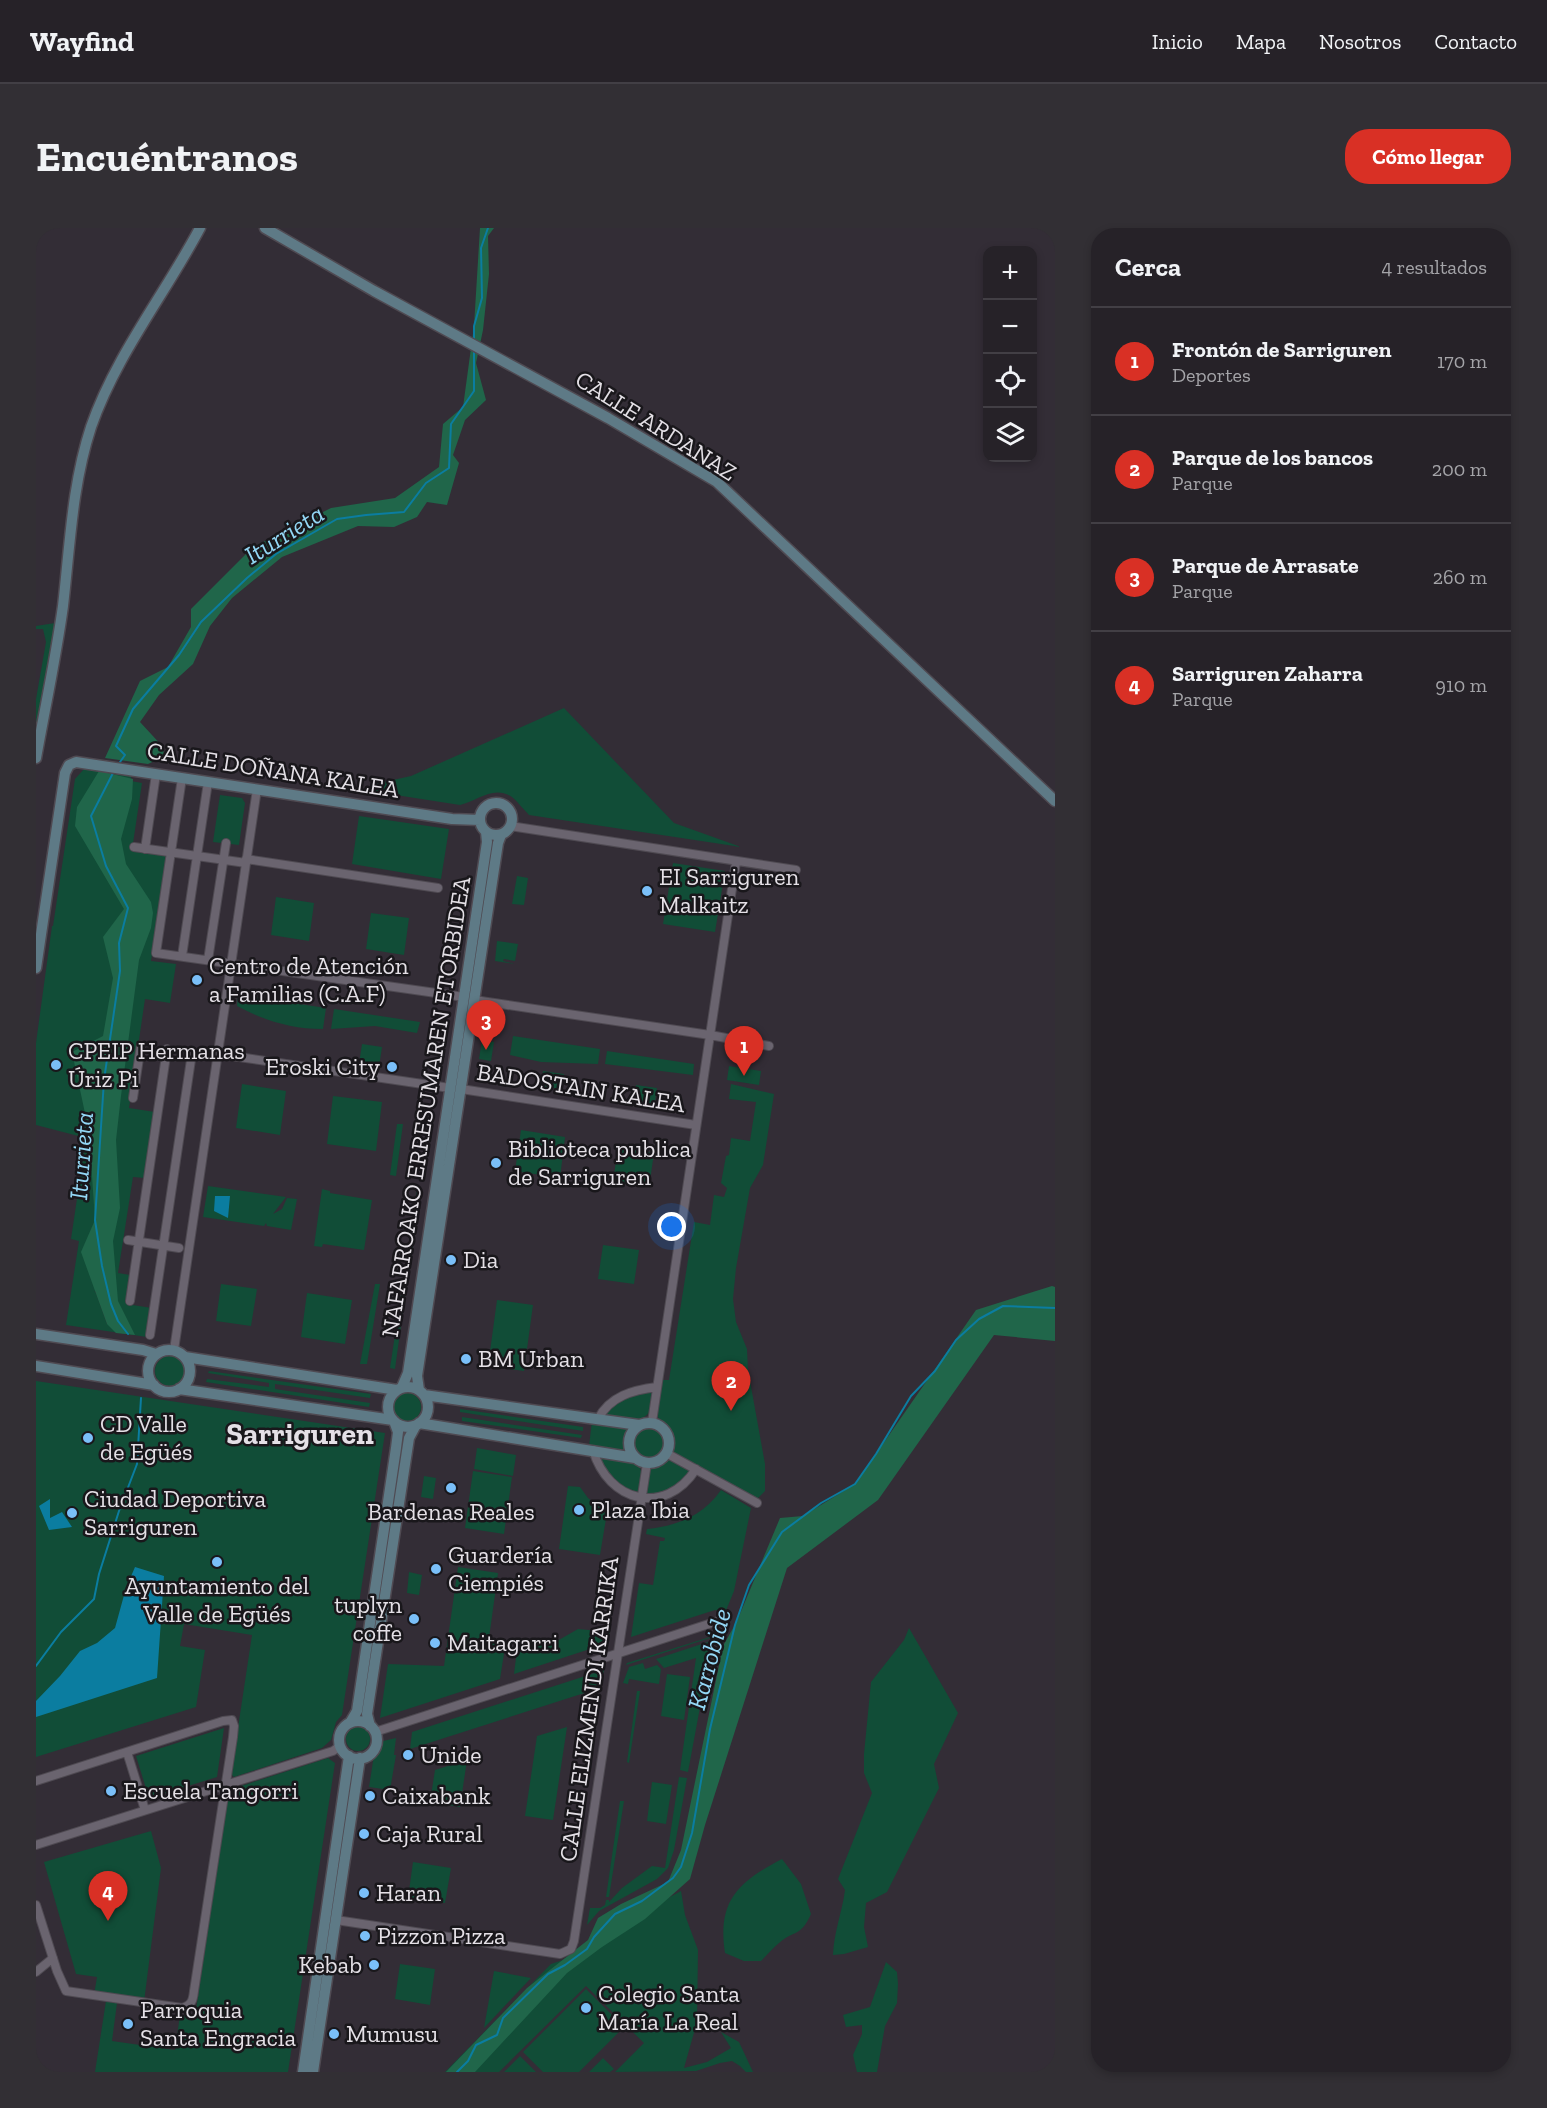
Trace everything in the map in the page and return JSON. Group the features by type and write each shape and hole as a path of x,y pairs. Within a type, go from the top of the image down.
{"street":[{"path":"36,758 61,620 72,507 92,424 110,382 200,228"},
{"name":"CALLE ARDANAZ","path":"265,228 374,291 608,418 717,482 1055,801"},
{"name":"CALLE DOÑANA KALEA","path":"36,968 64,778 69,765 76,762 452,819 480,820"},
{"path":"145,849 156,774"},
{"path":"182,778 156,952 710,1035 769,1046"},
{"path":"182,956 208,782"},
{"path":"174,1350 257,789"},
{"path":"493,804 502,804 511,813 510,826 501,835 486,832 480,820 481,813 493,804"},
{"path":"510,826 796,870"},
{"name":"NAFARROAKO ERRESUMAREN ETORBIDEA","path":"469,999 487,843 486,832"},
{"name":"NAFARROAKO ERRESUMAREN ETORBIDEA","path":"350,1723 357,1711 398,1432 388,1413 388,1405 390,1396 406,1380 469,999 501,835"},
{"path":"208,960 226,843"},
{"path":"134,847 438,888"},
{"path":"652,1422 736,862"},
{"path":"133,1098 141,1045"},
{"path":"130,1301 167,1049"},
{"path":"150,1335 192,1053"},
{"name":"BADOSTAIN KALEA","path":"218,1054 696,1125"},
{"name":"NAFARROAKO ERRESUMAREN ETORBIDEA","path":"373,1729 367,1717 409,1436 428,1410 427,1401 421,1392 417,1376 455,1089"},
{"path":"128,1240 179,1248"},
{"path":"36,1334 143,1350 156,1354 174,1350 185,1357 399,1388 411,1387 421,1392 639,1425 652,1422 667,1434 669,1447 658,1461 646,1463 635,1458 593,1450 417,1424 405,1426 394,1421 179,1389 166,1391 154,1385 36,1366"},
{"path":"154,1385 148,1372 149,1365 156,1354"},
{"path":"179,1389 190,1374 185,1357"},
{"path":"598,1419 618,1397 635,1390 657,1387"},
{"path":"635,1458 628,1447 628,1440 630,1434 639,1425"},
{"path":"593,1450 601,1472 609,1481 626,1493 640,1497 650,1498 671,1493 682,1487 696,1469"},
{"path":"666,1453 757,1503"},
{"name":"CALLE ELIZMENDI KARRIKA","path":"336,1920 560,1954 570,1949 574,1941 646,1463"},
{"path":"340,1746 340,1733 350,1723 359,1721 373,1729 718,1621"},
{"path":"36,1781 223,1720 232,1720 234,1726 194,1991 189,2006 182,2008 66,1991 63,1988 36,1905"},
{"path":"340,1746 355,1757 370,1754 376,1744 373,1729"},
{"path":"36,1845 333,1751 340,1746"},
{"path":"127,1752 145,1810"},
{"path":"313,2072 336,1920 355,1757"},
{"path":"303,2072 355,1757"},
{"path":"36,1972 53,1958"}],"green space":[{"path":"480,228 494,228 488,236 489,274 483,330 476,363 486,400 465,420 453,455 459,463 447,505 427,502 417,517 394,527 358,526 282,557 232,598 210,626 193,664 159,695 140,722 164,748 163,757 148,764 105,758 140,681 168,667 191,627 191,609 253,547 331,508 395,498 439,467 443,424 463,407 474,326"},
{"path":"55,623 36,730 36,699 46,642 43,629 36,629 36,626"},
{"path":"564,708 674,823 741,847 529,815 512,797 505,794 492,793 460,805 370,791 375,784 411,776"},
{"path":"84,769 131,776 131,781 142,783 132,850 167,856 151,961 176,964 170,1003 145,999 129,1108 155,1112 145,1178 133,1177 118,1273 130,1275 126,1304 152,1308 147,1337 66,1325 79,1241 71,1239 86,1138 36,1125 36,1043 75,779","holes":["94,1291 106,1297 107,1324"]},
{"path":"99,771 133,779 132,799 121,839 126,864 151,902 153,913 151,928 139,960 116,1140 120,1208 113,1241 118,1301 135,1335 116,1333 107,1324 81,1252 95,1220 89,1132 72,1052 103,1036 113,978 103,937 124,909 75,826 77,807"},
{"path":"220,795 242,798 245,803 239,845 213,842"},
{"path":"359,816 449,829 441,879 352,864"},
{"path":"673,863 725,871 715,932 663,924"},
{"path":"517,876 528,878 524,905 512,904"},
{"path":"276,897 314,903 309,941 271,935"},
{"path":"371,913 409,918 404,955 366,949"},
{"path":"497,941 518,944 515,961 504,959 503,961 515,964 495,961"},
{"path":"238,995 326,1008 323,1029 290,1026 258,1016 237,1006"},
{"path":"334,1009 420,1022 417,1033 375,1026 331,1029"},
{"path":"513,1036 600,1049 598,1064 541,1062 510,1055"},
{"path":"482,1040 494,1042 491,1061 479,1059"},
{"path":"362,1044 382,1047 379,1067 359,1064"},
{"path":"607,1051 694,1064 693,1075 605,1064"},
{"path":"729,1066 761,1071 759,1085 727,1080"},
{"path":"543,1071 564,1074 561,1089 541,1086"},
{"path":"242,1084 286,1091 280,1135 236,1128"},
{"path":"731,1084 774,1094 763,1165 750,1188 733,1299 736,1322 747,1349 748,1370 765,1464 765,1491 758,1498 752,1498 675,1455 672,1434 656,1415 660,1380 669,1380 694,1222 710,1225 714,1195 724,1197 727,1188 721,1183 731,1138 750,1141 756,1102 729,1099"},
{"path":"636,1085 657,1088 654,1108 633,1105"},
{"path":"333,1096 382,1102 376,1151 327,1144"},
{"path":"397,1124 403,1124 396,1176 390,1175"},
{"path":"521,1130 565,1137 560,1178 515,1171"},
{"path":"618,1148 654,1153 649,1187 613,1182"},
{"path":"208,1186 286,1197 273,1214 282,1209 287,1198 297,1199 291,1230 267,1226 266,1223 264,1226 203,1217"},
{"path":"322,1189 330,1193 372,1200 364,1250 323,1244 322,1247 314,1246"},
{"path":"417,1190 421,1190 409,1273 405,1273"},
{"path":"603,1245 639,1250 634,1284 598,1279"},
{"path":"221,1284 257,1289 251,1326 216,1321"},
{"path":"375,1284 380,1284 367,1364 360,1364"},
{"path":"1055,1287 1055,1341 994,1335 878,1500 787,1568 690,1879 645,1919 567,1973 475,2072 446,2072 527,1988 588,1940 598,1918 621,1904 668,1882 681,1850 723,1646 737,1621 780,1518 803,1516 855,1484 976,1310"},
{"path":"402,1288 406,1289 395,1369 390,1368"},
{"path":"307,1293 352,1300 345,1344 301,1337"},
{"path":"497,1300 533,1305 524,1371 488,1366"},
{"path":"170,1356 181,1360 185,1371 181,1382 170,1386 159,1382 155,1371 159,1360"},
{"path":"209,1371 371,1394 370,1398 275,1384 275,1389 370,1403 369,1407 206,1382 207,1379 269,1387 269,1383 208,1373"},
{"path":"36,1381 385,1433 342,1715 336,1722 331,1740 322,1748 234,1777 231,1774 252,1635 184,1624 180,1646 205,1650 196,1707 36,1757"},
{"path":"650,1390 652,1404 645,1416 633,1420 603,1416 621,1398"},
{"path":"407,1393 417,1397 421,1407 417,1417 407,1421 397,1417 393,1407 397,1397"},
{"path":"460,1409 583,1427 583,1431 460,1412"},
{"path":"462,1417 582,1435 581,1438 462,1421"},
{"path":"592,1421 629,1427 623,1441 625,1452 589,1446"},
{"path":"648,1428 659,1432 663,1443 659,1454 648,1458 637,1454 633,1443 637,1432"},
{"path":"477,1448 516,1455 513,1476 474,1469"},
{"path":"597,1456 622,1458 634,1462 641,1471 639,1491 634,1493 612,1481"},
{"path":"666,1460 673,1460 688,1469 690,1474 667,1492 647,1495 644,1493 650,1469"},
{"path":"473,1471 512,1477 504,1534 465,1528"},
{"path":"424,1476 436,1478 433,1499 421,1497"},
{"name":"Plaza Ibia","path":"568,1486 580,1487 588,1498 607,1513 600,1555 559,1549"},
{"path":"721,1490 751,1508 734,1591 725,1613 715,1610 631,1637 639,1583 653,1585 660,1541 664,1541 665,1538 646,1534 647,1529 679,1522 698,1513"},
{"path":"458,1567 498,1573 489,1638 506,1641 500,1679 380,1718 388,1664 444,1666"},
{"path":"409,1572 422,1575 419,1595 407,1593"},
{"path":"909,1628 958,1713 934,1764 939,1788 887,1892 866,1903 864,1927 868,1947 833,1955 845,1890 838,1879 872,1793 864,1773 871,1682 904,1640"},
{"path":"578,1629 610,1632 608,1643 514,1674 518,1642 550,1645"},
{"path":"710,1638 626,1665 627,1663"},
{"path":"711,1641 688,1772 680,1770 696,1658 664,1668 656,1659"},
{"path":"643,1663 645,1669 657,1665 661,1669 659,1684 629,1679 628,1684 623,1683 629,1667"},
{"path":"604,1670 600,1688 410,1749 412,1732"},
{"path":"667,1674 690,1677 684,1720 661,1716"},
{"path":"637,1691 640,1691 629,1763 627,1762"},
{"path":"358,1727 367,1730 370,1739 367,1748 358,1751 349,1748 346,1739 349,1730"},
{"path":"567,1727 553,1820 525,1816 537,1736"},
{"path":"224,1728 217,1777 149,1798 136,1756"},
{"path":"396,1738 394,1755 396,1755 390,1790 369,1787 374,1755 379,1742"},
{"path":"328,1758 335,1763 288,2072 95,2072 106,2001 117,2003 112,2041 175,2050 180,2015 195,2017 228,1792"},
{"path":"467,1760 460,1807 430,1802 435,1770"},
{"path":"679,1777 687,1778 674,1850 668,1868 657,1879 599,1911 587,1925 590,1908 600,1908 605,1905 606,1900 609,1902 622,1888 652,1866 665,1868"},
{"path":"652,1782 672,1785 666,1824 647,1821"},
{"path":"620,1801 624,1801 609,1897 606,1897"},
{"path":"151,1831 161,1868 144,2002 94,1995 97,1977 76,1974 44,1862"},
{"path":"782,1859 801,1884 811,1914 804,1927 779,1943 761,1961 744,1961 725,1953 724,1920 734,1895 753,1876"},
{"path":"413,1862 451,1868 445,1903 408,1898"},
{"path":"681,1891 685,1915 698,1950 697,2022 684,2068 707,2062 731,2048 721,2032 739,2042 753,2072 746,2072 732,2061 696,2071 615,2072 644,2043 586,1986 499,2072 445,2072 551,1964 566,1959 620,1924"},
{"path":"886,1962 897,1972 897,2003 885,2026 877,2072 857,2072 853,2055 862,2034 862,2025 846,2027 843,2015 870,2007"},
{"path":"400,1964 435,1969 430,2005 395,1999"},
{"path":"494,1971 531,1978 484,2028"},
{"name":"Colegio Santa María La Real","path":"586,1989 624,2027 579,2072 543,2072 523,2052"},
{"path":"520,2056 536,2072 504,2072"},
{"path":"603,2058 614,2069 610,2072 589,2072"}],"water":[{"path":"215,1196 230,1196 228,1218 214,1211"},
{"path":"50,1499 50,1518 62,1512 72,1527 49,1530 39,1506"},
{"path":"135,1567 164,1576 157,1678 36,1717 36,1701 80,1651 97,1643 115,1628 126,1588"}],"waterway":[{"name":"Iturrieta","path":"474,340 474,326 482,298 481,248 488,228"},
{"name":"Iturrieta","path":"120,762 125,755 116,746 133,709 179,655 201,622 247,578 276,554 337,519 404,512 426,483 449,468 451,424 474,391 474,348"},
{"name":"Iturrieta","path":"113,773 91,816 106,866 128,908 119,943 120,971 104,1080 95,1220 111,1304 118,1321 128,1334"},
{"name":"Karrobide","path":"457,2072 468,2061 476,2045 497,2035 503,2018 548,1974 587,1949 594,1937 615,1914 642,1901 673,1878 681,1867 692,1833 710,1729 735,1625 749,1585 782,1532 821,1503 855,1484 911,1396 935,1371 956,1340 979,1319 1003,1306 1055,1308"},
{"name":"Iturrieta","path":"36,1666 61,1632 94,1599 99,1574 119,1511 137,1464 141,1398"}],"place":[{"name":"EI Sarriguren Malkaitz","path":"647,891"},
{"name":"Centro de Atención a Familias (C.A.F)","path":"197,980"},
{"name":"Parque de Arrasate","path":"486,1050"},
{"name":"CPEIP Hermanas Úriz Pi","path":"56,1065"},
{"name":"Eroski City","path":"392,1067"},
{"name":"Frontón de Sarriguren","path":"744,1076"},
{"name":"Biblioteca publica de Sarriguren","path":"496,1163"},
{"name":"Dia","path":"451,1260"},
{"name":"BM Urban","path":"466,1359"},
{"name":"Parque de los bancos","path":"731,1411"},
{"name":"CD Valle de Egüés","path":"88,1438"},
{"name":"Bardenas Reales","path":"451,1488"},
{"name":"Plaza Ibia","path":"579,1510"},
{"name":"Ciudad Deportiva Sarriguren","path":"72,1513"},
{"name":"Ayuntamiento del Valle de Egüés","path":"217,1562"},
{"name":"Guardería Ciempiés","path":"436,1569"},
{"name":"tuplyn coffe","path":"414,1619"},
{"name":"Maitagarri","path":"435,1643"},
{"name":"Unide","path":"408,1755"},
{"name":"Escuela Tangorri","path":"111,1791"},
{"name":"Caixabank","path":"370,1796"},
{"name":"Caja Rural","path":"364,1834"},
{"name":"Haran","path":"364,1893"},
{"name":"Sarriguren Zaharra","path":"108,1921"},
{"name":"Pizzon Pizza","path":"365,1936"},
{"name":"Kebab","path":"374,1965"},
{"name":"Colegio Santa María La Real","path":"586,2008"},
{"name":"Parroquia Santa Engracia","path":"128,2024"},
{"name":"Mumusu","path":"334,2034"}],"district":[{"name":"Sarriguren","path":"300,1434"}]}
